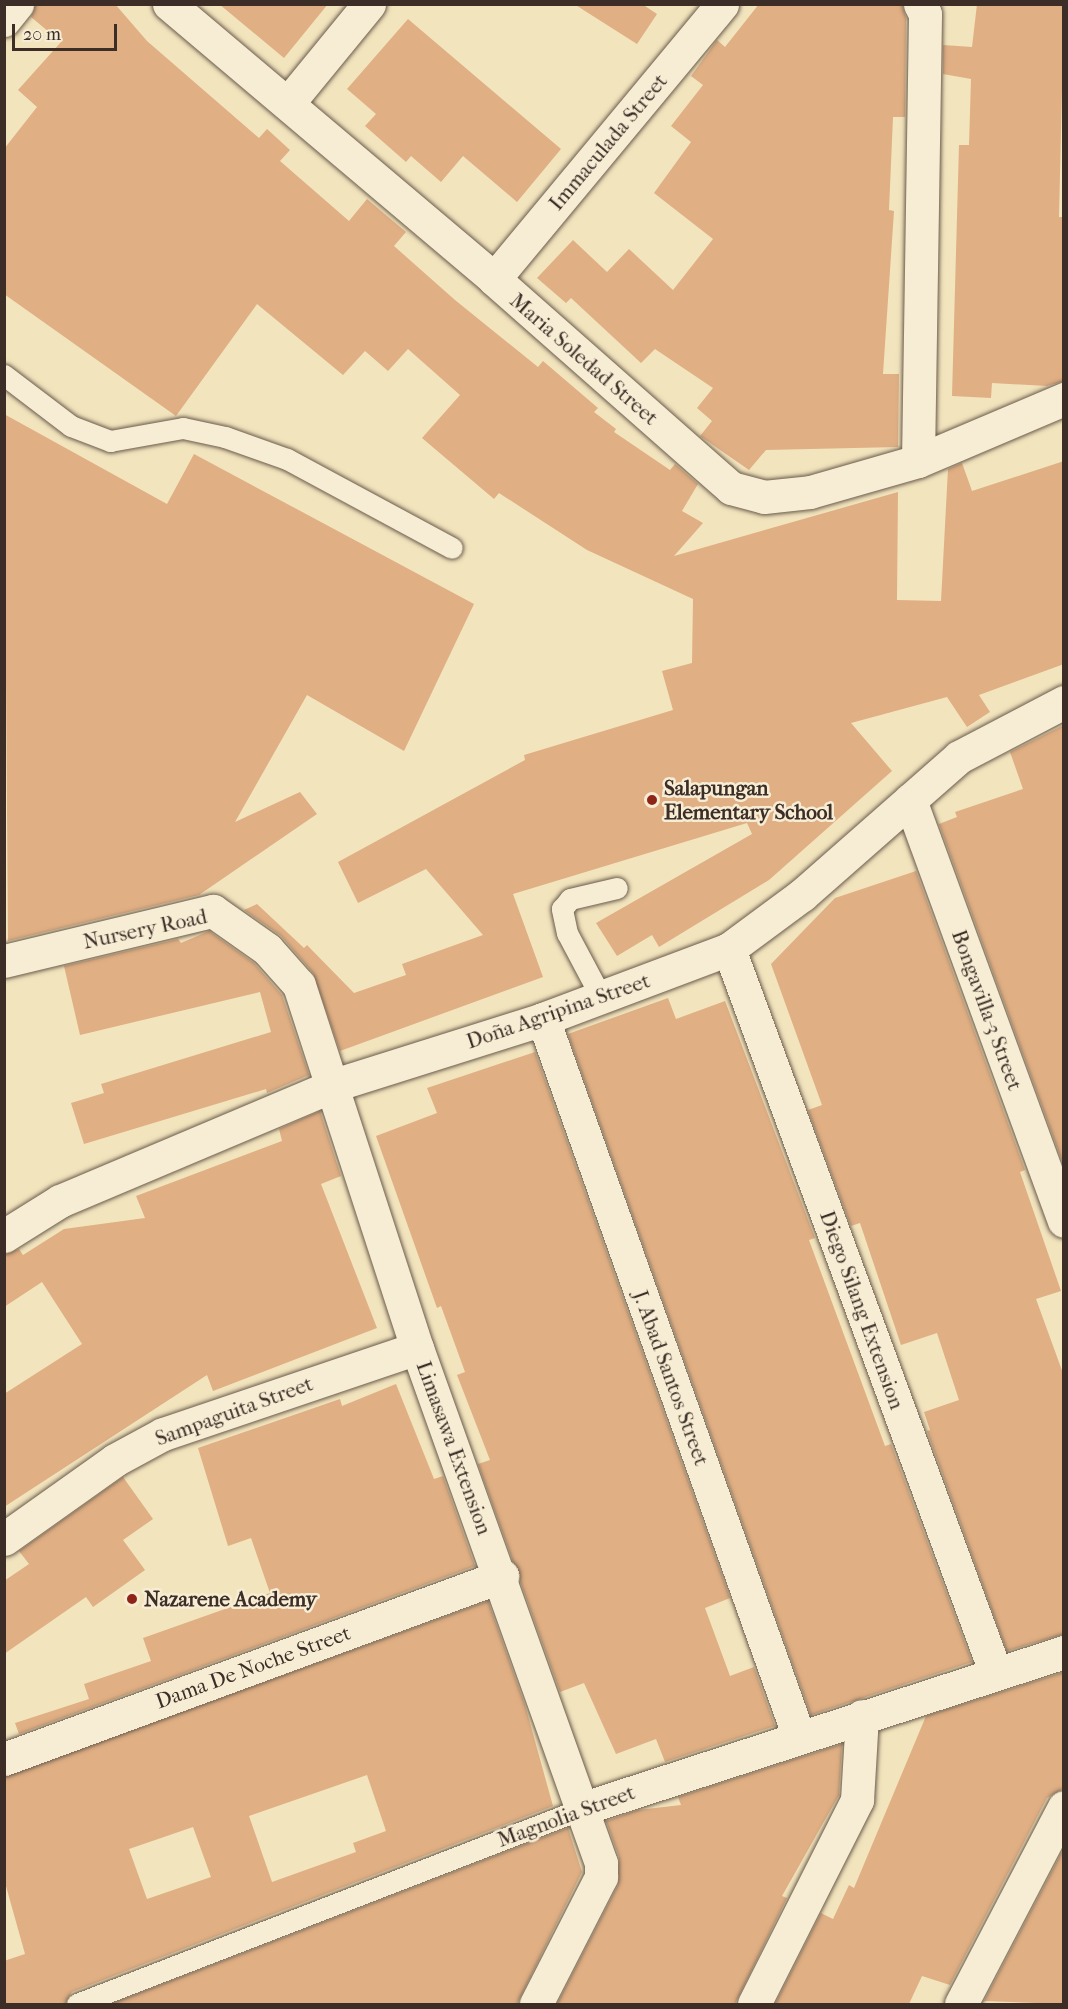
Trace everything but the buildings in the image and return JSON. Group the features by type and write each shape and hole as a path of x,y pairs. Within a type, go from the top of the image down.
{"street":[{"path":"4,20 17,4"},
{"name":"Maria Soledad Street","path":"169,4 494,279 731,488 764,497 810,492 918,461 1064,399"},
{"path":"288,103 369,4"},
{"name":"Immaculada Street","path":"494,279 722,4"},
{"path":"918,461 925,14 920,4"},
{"name":"Doña Agripina Street","path":"4,1236 60,1202 334,1085 543,1019 729,949 802,895 959,756 1064,702"},
{"name":"Bongavilla-3 Street","path":"910,800 1064,1221"},
{"name":"Nursery Road","path":"4,961 213,911 267,949 298,985 334,1085"},
{"name":"Diego Silang Extension","path":"729,949 996,1671"},
{"name":"J. Abad Santos Street","path":"543,1019 799,1737"},
{"name":"Limasawa Extension","path":"334,1085 417,1348 502,1576 584,1808 601,1877 536,2004"},
{"name":"Sampaguita Street","path":"4,1539 115,1460 163,1434 417,1348"},
{"name":"Dama De Noche Street","path":"4,1759 502,1576"},
{"name":"Magnolia Street","path":"584,1808 996,1671 1064,1652"},
{"path":"754,2004 857,1800 862,1716"},
{"path":"961,2004 1064,1807"}],"lane":[{"path":"4,375 71,426 110,441 183,428 225,437 287,459 452,548"},
{"path":"601,997 567,933 562,909 570,899 617,888"},
{"name":"Magnolia Street","path":"77,2004 584,1808"}],"place":[{"name":"Salapungan Elementary School","path":"652,800"},
{"name":"Nazarene Academy","path":"132,1599"}]}
